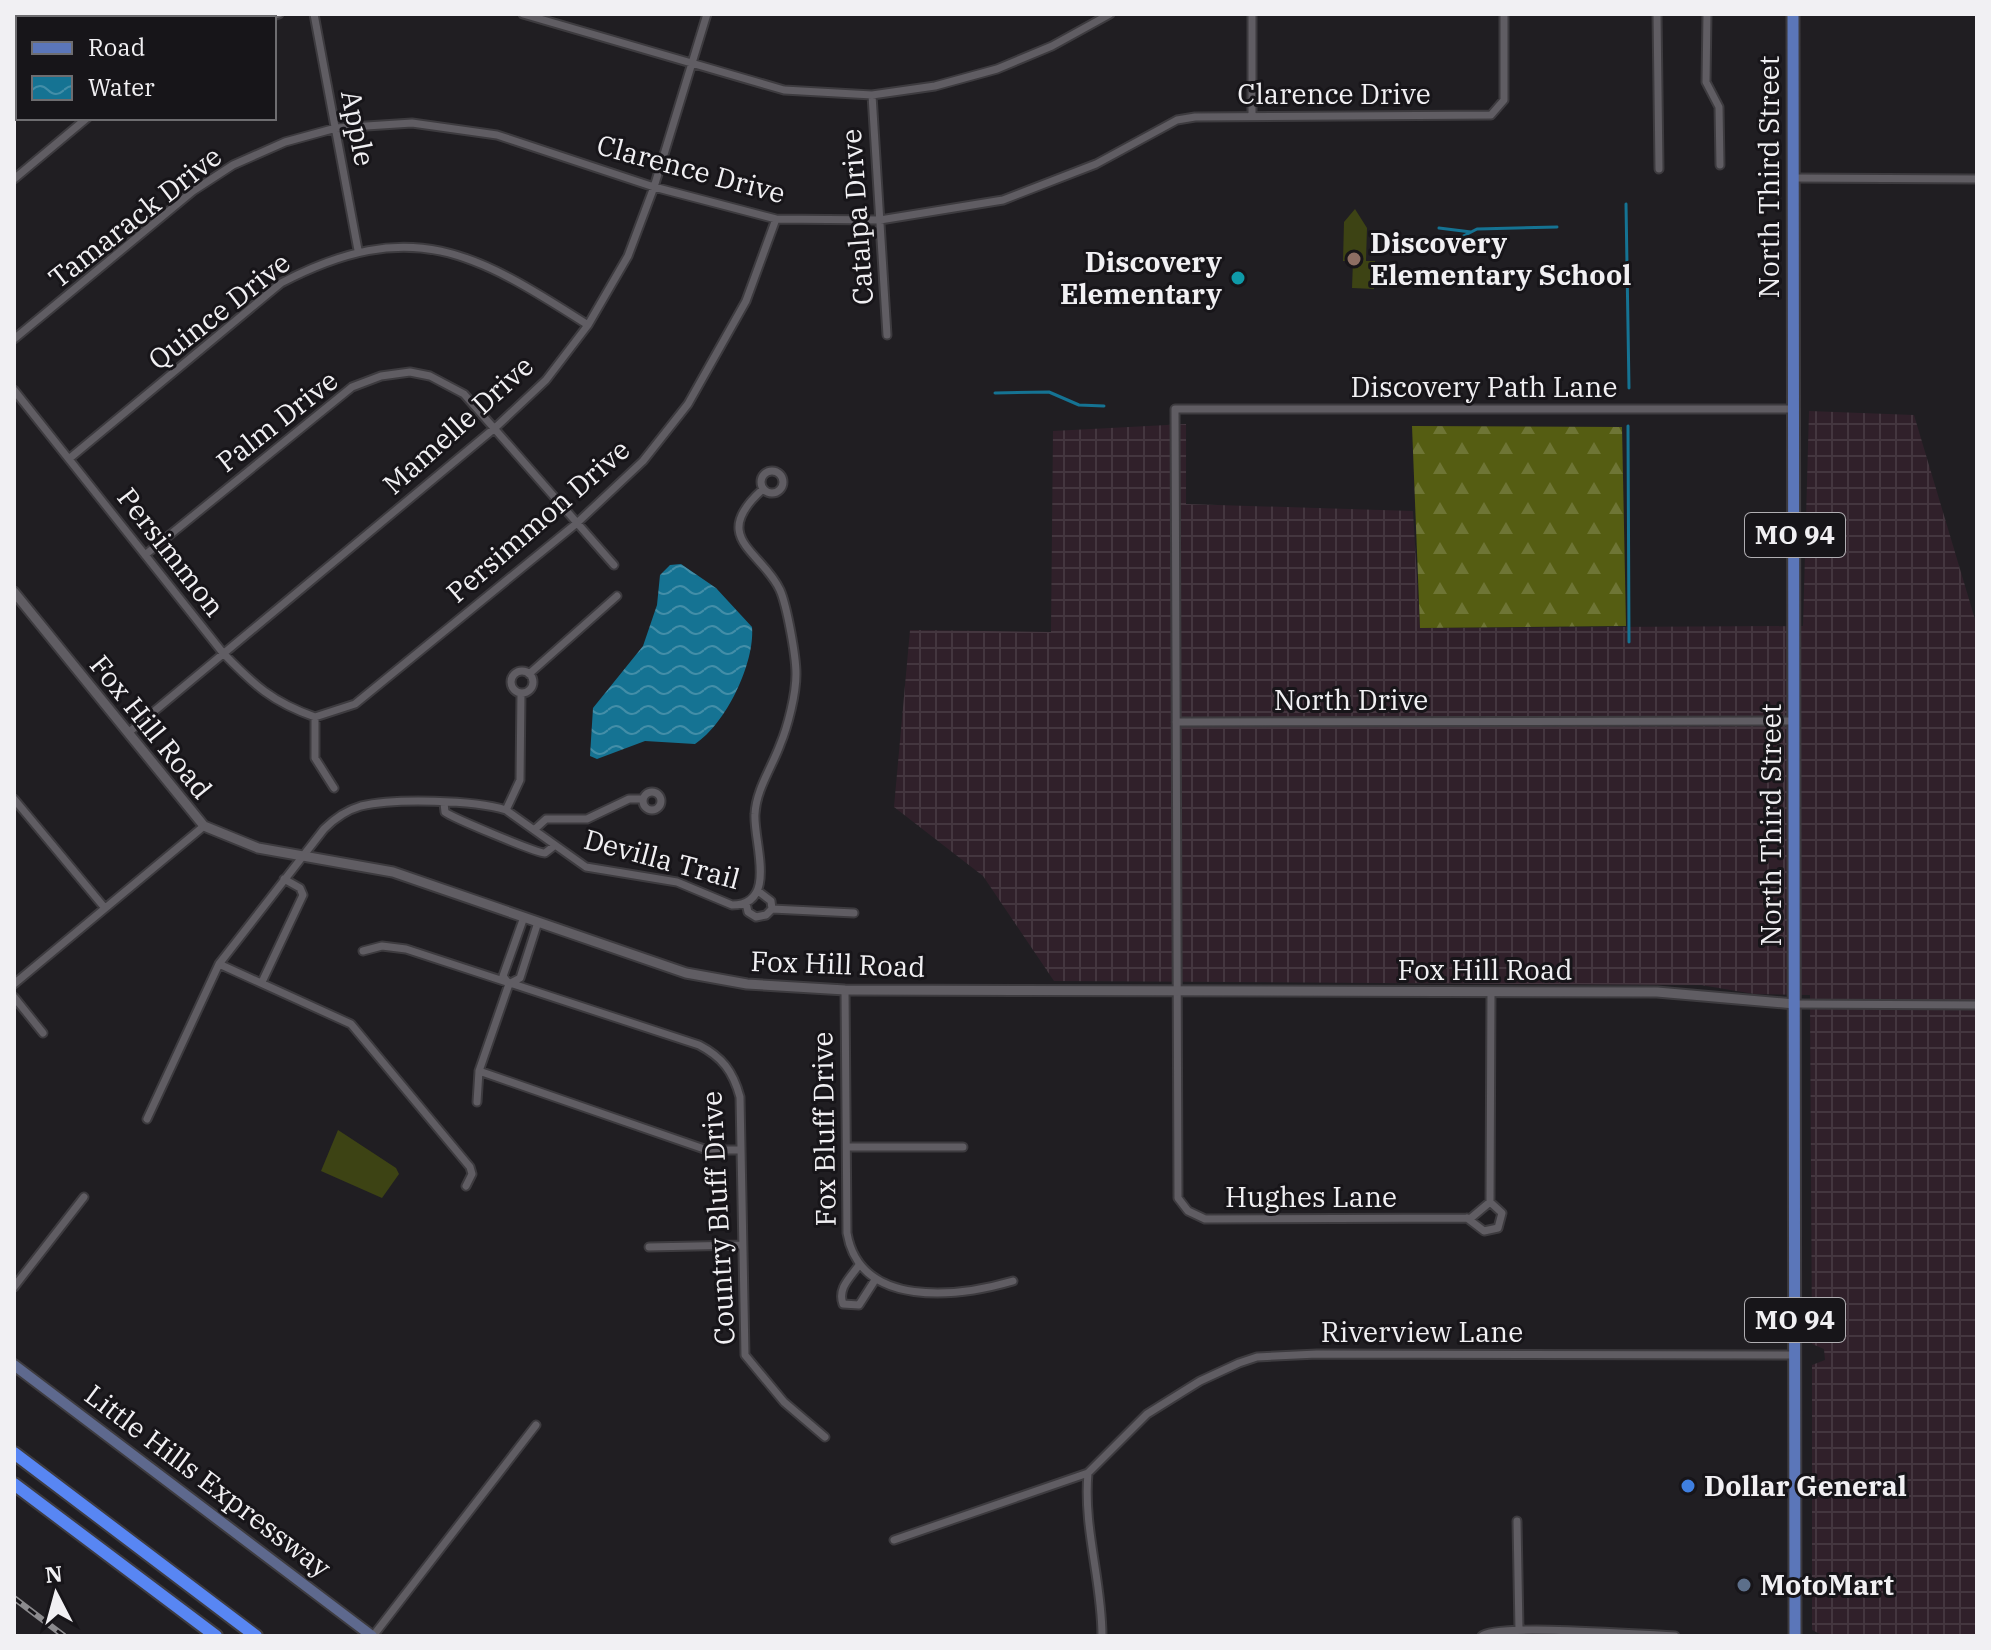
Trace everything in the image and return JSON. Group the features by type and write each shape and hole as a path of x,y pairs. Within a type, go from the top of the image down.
{"highway":[{"path":"14,1453 256,1636"},
{"path":"14,1484 216,1636"}],"main road":[{"name":"North Third Street","path":"1793,14 1795,1636"},
{"name":"Little Hills Expressway","path":"14,1365 373,1636"}],"street":[{"name":"Apple","path":"314,14 358,250"},
{"path":"523,14 784,90 872,95 935,86 997,69 1052,46 1110,14"},
{"name":"Mamelle Drive","path":"128,733 496,427 546,380 588,325 628,256 654,187 707,14"},
{"path":"1252,14 1252,116"},
{"name":"Clarence Drive","path":"336,128 412,123 497,135 654,187 776,219 880,220 1003,200 1096,164 1177,120 1252,116 1491,115 1504,100 1504,14"},
{"path":"1657,14 1659,169"},
{"path":"1707,14 1706,82 1719,107 1720,165"},
{"name":"Catalpa Drive","path":"872,95 887,335"},
{"path":"14,179 85,120"},
{"name":"Tamarack Drive","path":"14,339 193,191 233,165 285,142 336,128"},
{"path":"1794,178 1977,179"},
{"name":"Persimmon Drive","path":"315,717 355,704 577,523 643,461 688,404 746,301 776,219"},
{"name":"Quince Drive","path":"70,458 281,283 318,264 358,250 420,248 480,262 515,278 588,325"},
{"name":"Palm Drive","path":"145,555 352,387 396,373 430,376 464,394 614,565"},
{"name":"Persimmon","path":"14,390 223,653 259,691 287,707 315,717"},
{"name":"Discovery Path Lane","path":"1176,722 1175,409 1793,409"},
{"name":"Devilla Trail","path":"147,1119 219,964 334,819 360,807 472,803 506,810 586,867 677,882 732,905 746,903 758,891 761,875 756,805 782,741 796,674 780,590 748,553 741,535 745,510 763,489"},
{"name":"Fox Hill Road","path":"14,592 204,826 258,848 393,872 686,973 747,984 845,990 1657,992 1795,1004"},
{"path":"529,674 617,596"},
{"path":"521,693 512,688 512,678 519,671 529,674"},
{"path":"521,693 531,688 529,674"},
{"path":"506,810 520,780 521,693"},
{"path":"315,717 315,758 334,788"},
{"name":"North Drive","path":"1176,722 1795,721"},
{"path":"1176,722 1177,992"},
{"path":"14,799 104,907"},
{"path":"534,830 546,819 587,819 629,799 642,799"},
{"name":"Devilla Trail","path":"444,803 445,812 451,817 488,829 535,852 545,853 554,846"},
{"path":"14,984 204,826"},
{"path":"262,982 303,895 300,888 284,879"},
{"path":"758,891 771,901 772,909"},
{"path":"746,903 748,912 756,917 766,915 772,909 854,913"},
{"path":"509,984 503,976 524,917"},
{"path":"477,1102 479,1071 509,984 520,978 538,922"},
{"name":"Country Bluff Drive","path":"363,951 382,946 406,949 711,1051 735,1079 740,1097 745,1355 784,1402 825,1437"},
{"path":"219,964 351,1024 470,1167 472,1174 466,1186"},
{"name":"Fox Bluff Drive","path":"845,990 847,1233 859,1265 875,1280 899,1290 982,1290 1013,1281"},
{"name":"Hughes Lane","path":"1177,992 1178,1198 1188,1211 1205,1219 1467,1218 1484,1231 1498,1228 1502,1213 1490,1202 1491,992"},
{"path":"14,997 43,1033"},
{"path":"1795,1004 1977,1005"},
{"path":"479,1071 707,1150 740,1150"},
{"path":"847,1147 963,1147"},
{"path":"14,1287 84,1197"},
{"path":"1467,1218 1479,1214 1490,1202"},
{"path":"649,1247 741,1245"},
{"path":"859,1265 843,1287 840,1296 843,1304 859,1305 875,1280"},
{"name":"Riverview Lane","path":"894,1540 1088,1473 1147,1414 1200,1381 1257,1357 1795,1355"},
{"path":"373,1636 536,1425"},
{"path":"1088,1473 1086,1502 1102,1601 1102,1636"},
{"path":"1517,1521 1519,1630"},
{"path":"1483,1634 1519,1630 1675,1636"}],"shaded area":[{"path":"1809,411 1914,415 1977,626 1977,1636 1824,1636 1812,1630 1812,1365 1825,1360 1824,1349 1812,1344 1810,995 1754,994 1701,985 1054,981 983,876 894,807 910,630 1051,632 1053,431 1186,424 1186,504 1413,511 1420,628 1803,626"}],"green space":[{"path":"1355,209 1367,228 1366,261 1375,261 1374,289 1352,288 1353,261 1343,261 1344,222"},
{"path":"1412,426 1622,427 1626,626 1420,628"},
{"path":"338,1130 396,1168 399,1174 382,1198 321,1171"}],"water":[{"path":"681,564 716,588 752,627 749,658 736,692 717,722 695,744 645,741 597,759 590,756 593,708 643,646 657,605 660,575 670,565"}],"waterway":[{"path":"1626,204 1629,388"},
{"path":"1442,247 1477,229 1557,227"},
{"path":"1439,228 1471,232"},
{"path":"995,393 1049,392 1079,405 1104,406"},
{"path":"1628,426 1629,642"}],"railway":[{"path":"14,1598 64,1636"}],"place":[{"name":"Discovery Elementary School","path":"1354,259"},
{"name":"Discovery Elementary","path":"1238,278"},
{"name":"Dollar General","path":"1688,1486"},
{"name":"MotoMart","path":"1744,1585"}]}
